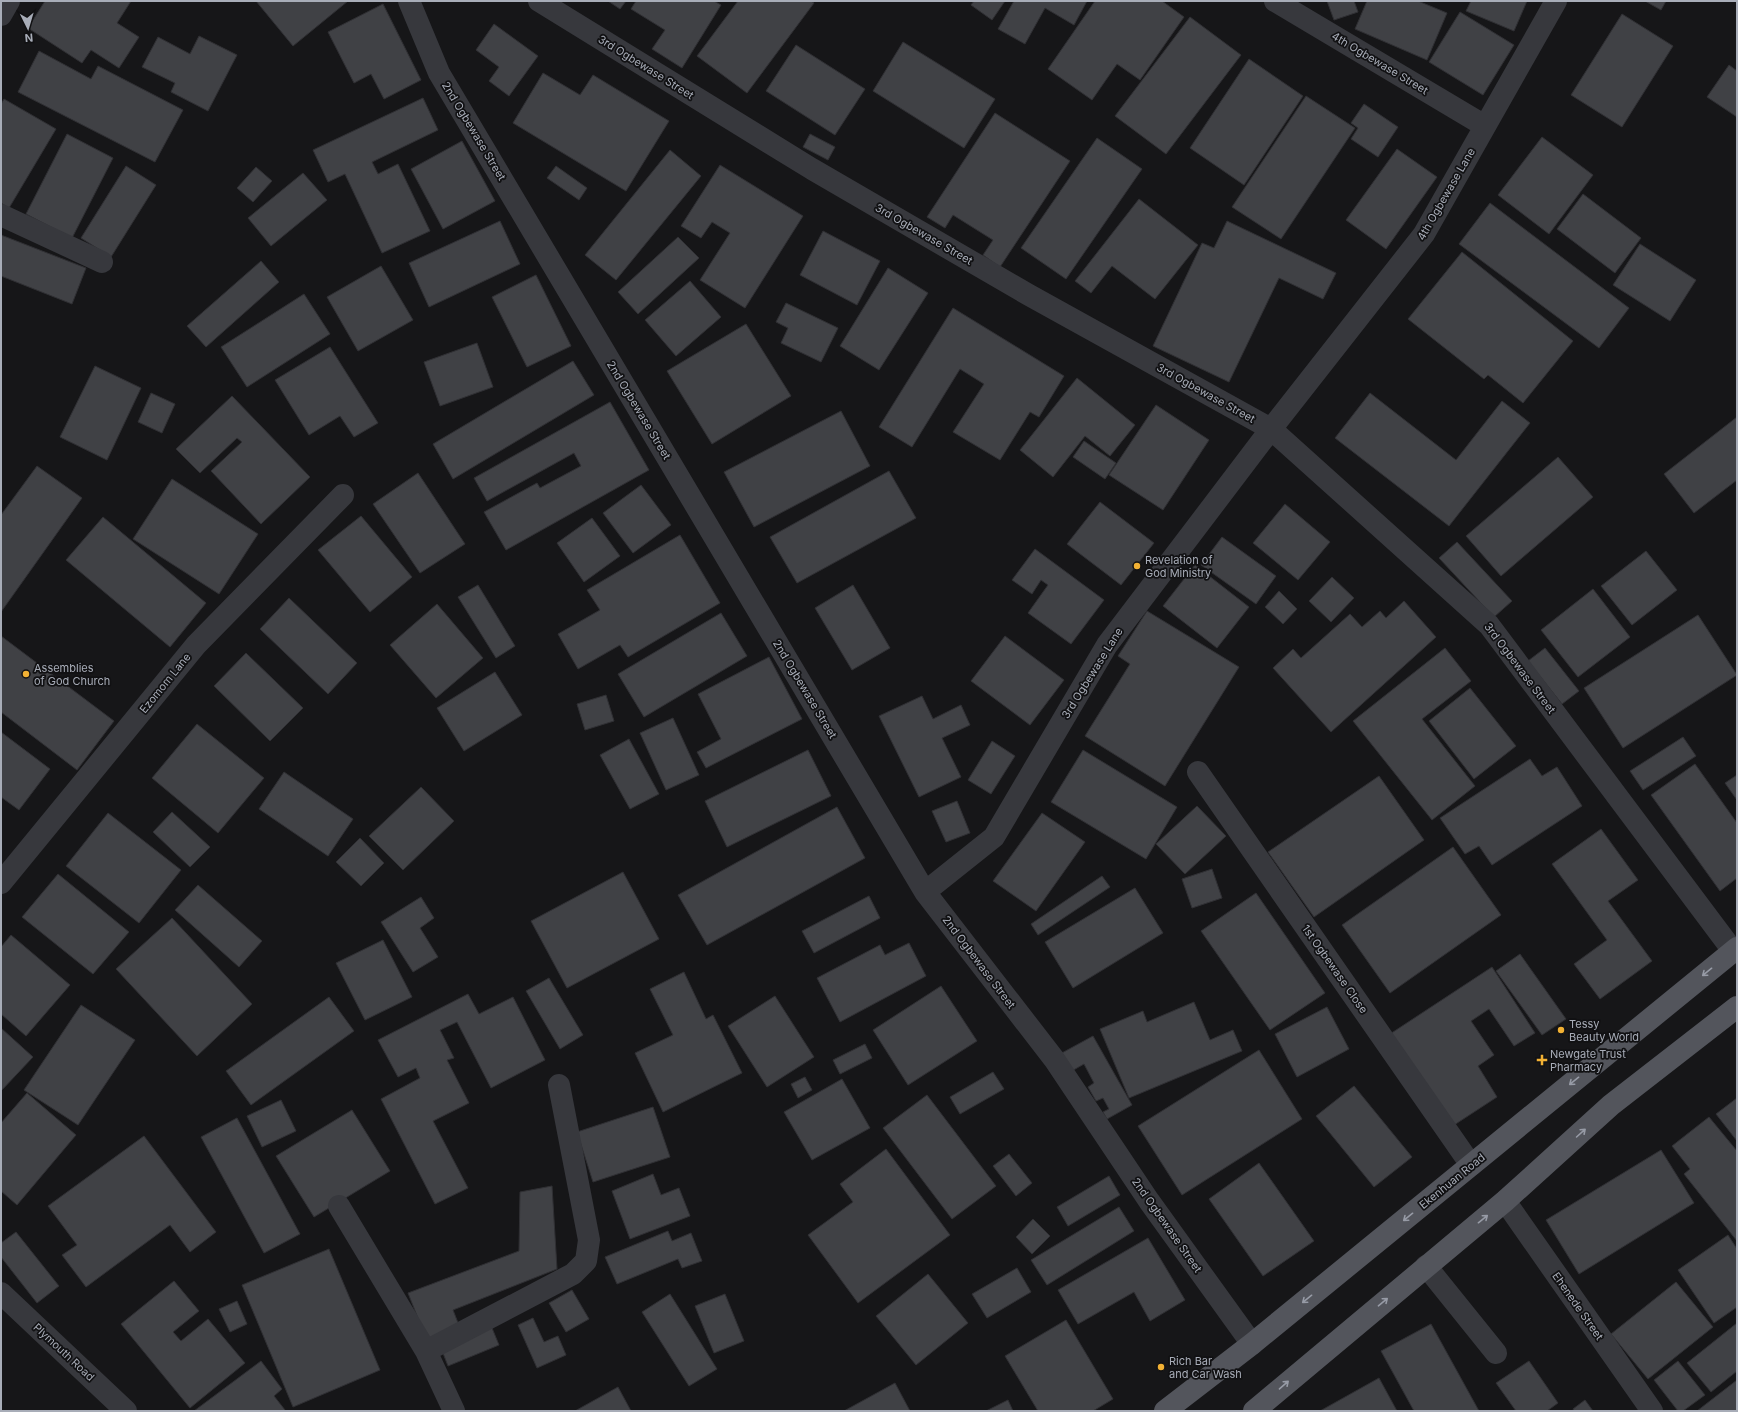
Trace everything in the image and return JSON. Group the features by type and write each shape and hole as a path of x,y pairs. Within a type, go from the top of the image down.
{"main road":[{"name":"Ekenhuan Road","path":"1165,1411 1252,1344 1735,949"},
{"path":"1254,1411 1505,1201 1611,1105 1737,1008"}],"street":[{"path":"1,15 9,1"},
{"name":"2nd Ogbewase Street","path":"409,1 439,73 925,892 1054,1059 1149,1201 1252,1344"},
{"name":"3rd Ogbewase Street","path":"539,1 812,169 1029,295 1270,429 1489,625 1735,949"},
{"name":"4th Ogbewase Street","path":"1275,1 1485,126"},
{"name":"4th Ogbewase Lane","path":"1270,429 1424,234 1556,1"},
{"path":"1,215 102,262"},
{"name":"3rd Ogbewase Lane","path":"925,892 994,837 1107,645 1270,429"},
{"name":"Ezomom Lane","path":"1,883 196,645 343,495"},
{"name":"1st Ogbewase Close","path":"1198,772 1471,1165"},
{"path":"426,1352 573,1274 586,1261 589,1240 559,1085"},
{"name":"Ehenede Street","path":"1505,1201 1652,1411"},
{"path":"339,1206 426,1352 454,1411"},
{"path":"1426,1266 1496,1353"},
{"name":"Plymouth Road","path":"1,1293 126,1411"}],"building":[{"path":"45,1 131,1 117,23 139,37 119,68 91,50 82,63 28,28"},
{"path":"256,1 348,1 293,46"},
{"path":"608,1 626,1 620,9"},
{"path":"636,1 714,1 721,5 682,68 652,49 665,30 631,9"},
{"path":"738,1 811,1 814,3 747,93 697,56"},
{"path":"974,1 1005,1 992,20 971,5"},
{"path":"1014,1 1087,1 1074,25 1045,8 1025,44 998,29"},
{"path":"1095,1 1162,1 1184,17 1140,80 1117,64 1092,100 1048,69"},
{"path":"1327,1 1354,1 1358,12 1334,20"},
{"path":"1367,1 1418,1 1447,13 1427,60 1355,29"},
{"path":"1471,1 1527,1 1514,31 1466,11"},
{"path":"1645,1 1666,1 1661,10"},
{"path":"383,4 421,80 384,99 371,74 354,83 328,32"},
{"path":"1460,12 1514,45 1483,95 1429,62"},
{"path":"1622,14 1673,46 1622,127 1571,95"},
{"path":"1190,17 1241,55 1166,154 1115,116"},
{"path":"494,24 538,56 509,96 489,81 499,67 476,50"},
{"path":"199,36 237,55 208,111 171,92 175,83 142,67 158,37 190,54"},
{"path":"903,42 995,99 964,148 873,91"},
{"path":"796,45 865,89 835,135 766,91"},
{"path":"39,51 91,79 98,66 183,110 155,162 18,92"},
{"path":"1249,59 1303,96 1244,185 1190,148"},
{"path":"1729,65 1737,71 1737,117 1707,97"},
{"path":"543,73 580,95 593,75 669,121 626,191 513,123"},
{"path":"1306,96 1355,128 1281,239 1232,207"},
{"path":"423,98 438,130 372,162 378,174 398,164 430,231 382,253 345,174 328,182 313,150"},
{"path":"4,99 56,129 9,208 1,203 1,104"},
{"path":"1364,104 1398,127 1378,157 1351,139 1358,128 1351,123"},
{"path":"995,113 1070,161 1000,267 983,255 993,240 953,215 945,228 927,217"},
{"path":"67,134 113,158 72,238 26,214"},
{"path":"810,134 835,147 828,160 803,147"},
{"path":"1542,137 1593,175 1549,234 1498,195"},
{"path":"1097,138 1142,169 1066,279 1021,248"},
{"path":"462,141 495,201 443,229 411,169"},
{"path":"1397,149 1437,177 1386,249 1346,220"},
{"path":"670,150 701,176 616,280 585,255"},
{"path":"720,165 803,216 745,308 700,280 730,233 712,222 701,238 681,226"},
{"path":"126,166 156,185 111,257 81,238"},
{"path":"556,166 587,188 579,200 547,178"},
{"path":"256,167 272,181 253,202 237,188"},
{"path":"303,173 327,200 271,246 248,218"},
{"path":"1583,194 1641,238 1615,273 1557,229"},
{"path":"1139,199 1198,245 1155,299 1112,266 1091,293 1075,281"},
{"path":"1490,203 1629,308 1599,348 1459,244"},
{"path":"500,221 520,264 429,307 409,263"},
{"path":"1227,221 1336,273 1323,299 1279,278 1229,382 1153,346 1202,243 1214,248"},
{"path":"823,231 880,261 857,305 800,275"},
{"path":"1,235 86,268 72,304 1,276"},
{"path":"678,237 699,258 638,314 618,292"},
{"path":"1640,244 1696,280 1670,321 1613,285"},
{"path":"1462,252 1573,341 1523,403 1488,375 1484,379 1408,319"},
{"path":"261,261 279,282 206,347 187,326"},
{"path":"381,266 413,320 358,351 327,297"},
{"path":"888,268 928,293 879,370 840,346"},
{"path":"536,275 571,346 527,367 492,297"},
{"path":"690,281 721,317 676,356 645,320"},
{"path":"304,294 330,334 247,387 221,347"},
{"path":"786,303 838,328 821,362 781,343 788,328 776,322"},
{"path":"953,308 1064,376 1039,417 1030,412 1000,460 953,432 984,384 960,369 912,447 879,427"},
{"path":"746,324 791,396 712,444 667,371"},
{"path":"477,343 493,387 440,406 424,362"},
{"path":"330,347 378,423 354,437 340,416 309,435 275,380"},
{"path":"573,361 594,395 453,479 433,444"},
{"path":"95,366 141,388 107,460 60,437"},
{"path":"1077,378 1135,425 1110,456 1085,436 1053,477 1020,450"},
{"path":"151,393 175,404 162,433 138,422"},
{"path":"1370,393 1456,460 1502,401 1530,423 1449,526 1335,438"},
{"path":"232,396 310,477 261,524 211,471 242,442 237,438 200,473 176,449"},
{"path":"610,402 649,470 506,550 484,512 537,483 540,488 581,466 574,453 487,501 474,478"},
{"path":"1156,405 1209,440 1163,510 1109,475"},
{"path":"841,411 870,466 754,527 724,472"},
{"path":"1737,417 1737,480 1694,513 1664,474"},
{"path":"1084,441 1116,463 1105,479 1073,457"},
{"path":"1558,457 1593,497 1501,576 1466,536"},
{"path":"37,466 82,498 1,612 1,515"},
{"path":"889,471 916,518 797,583 770,537"},
{"path":"418,473 465,544 420,573 373,504"},
{"path":"172,479 258,534 219,594 133,539"},
{"path":"641,485 671,525 633,553 603,513"},
{"path":"1100,502 1154,543 1121,585 1067,544"},
{"path":"1285,504 1330,542 1298,580 1253,543"},
{"path":"361,516 412,577 370,612 318,550"},
{"path":"103,517 206,603 170,647 66,560"},
{"path":"592,518 620,556 584,582 557,543"},
{"path":"680,535 720,603 628,657 620,645 578,669 558,634 600,610 587,590"},
{"path":"1222,537 1276,576 1256,604 1201,565"},
{"path":"1457,542 1512,601 1494,617 1439,558"},
{"path":"1035,549 1104,600 1071,644 1028,613 1048,585 1041,580 1032,594 1012,580"},
{"path":"1646,551 1677,590 1632,625 1601,586"},
{"path":"1195,565 1249,607 1217,648 1163,606"},
{"path":"1332,577 1354,598 1331,622 1309,601"},
{"path":"478,585 515,646 496,658 458,597"},
{"path":"853,585 890,648 852,670 815,608"},
{"path":"1593,589 1630,637 1578,677 1541,630"},
{"path":"1279,591 1297,609 1283,624 1265,607"},
{"path":"289,598 357,663 328,694 260,629"},
{"path":"1404,601 1436,637 1331,732 1273,668 1293,649 1301,658 1350,614 1362,627 1380,611 1386,618"},
{"path":"437,604 483,658 436,698 390,645"},
{"path":"1147,611 1239,667 1165,786 1085,736 1130,664 1118,656"},
{"path":"721,613 747,656 644,717 618,674"},
{"path":"1698,615 1737,675 1623,748 1584,688"},
{"name":"Assemblies of God Church","path":"1,636 114,721 77,770 1,712"},
{"path":"1005,636 1064,680 1030,725 971,681"},
{"path":"1445,648 1471,681 1422,719 1475,786 1432,820 1353,721"},
{"path":"1545,648 1579,691 1562,704 1528,661"},
{"path":"246,653 303,708 270,741 214,686"},
{"path":"769,657 802,719 706,768 697,752 721,739 698,694"},
{"path":"495,672 522,715 464,751 437,708"},
{"path":"1470,688 1516,746 1474,779 1429,721"},
{"path":"606,695 614,721 585,730 577,704"},
{"path":"922,696 933,719 961,705 970,725 942,738 961,777 919,797 879,716"},
{"path":"673,718 699,775 666,790 640,733"},
{"path":"197,724 264,778 218,833 152,778"},
{"path":"1,732 50,769 19,810 1,797"},
{"path":"1683,737 1696,756 1643,790 1630,771"},
{"path":"629,739 659,794 630,809 600,755"},
{"path":"992,741 1015,756 991,794 968,780"},
{"path":"808,750 831,796 727,847 705,801"},
{"path":"1083,750 1177,807 1146,859 1051,802"},
{"path":"1530,759 1542,776 1557,767 1582,806 1492,865 1479,846 1465,854 1440,818"},
{"path":"1695,764 1737,823 1737,878 1720,891 1651,795"},
{"path":"284,772 353,819 328,856 259,809"},
{"path":"1737,775 1737,800 1725,783"},
{"path":"1379,776 1424,840 1314,917 1268,852"},
{"path":"421,787 454,821 403,870 369,836"},
{"path":"957,801 970,833 946,842 932,811"},
{"path":"1197,806 1226,836 1185,874 1156,844"},
{"path":"837,807 865,858 707,945 678,895"},
{"path":"172,812 210,847 190,867 153,832"},
{"path":"108,813 181,870 139,923 66,866"},
{"path":"1042,813 1085,842 1036,911 993,881"},
{"path":"1601,829 1638,880 1608,901 1652,961 1600,999 1574,964 1607,940 1552,864"},
{"path":"360,838 384,863 361,886 336,862"},
{"path":"1453,847 1501,915 1390,993 1342,925"},
{"path":"1212,869 1222,898 1192,908 1182,879"},
{"path":"623,872 659,939 567,988 531,921"},
{"path":"58,874 129,932 93,974 22,917"},
{"path":"1102,876 1110,887 1038,935 1031,924"},
{"path":"198,885 262,941 239,967 175,910"},
{"path":"1135,888 1163,933 1073,988 1045,942"},
{"path":"1256,893 1325,993 1270,1030 1201,931"},
{"path":"869,896 880,918 814,953 802,931"},
{"path":"421,897 434,918 420,928 438,957 413,972 381,922"},
{"path":"172,918 252,1004 197,1056 116,969"},
{"path":"11,935 70,985 26,1036 1,1014 1,947"},
{"path":"383,940 412,997 365,1020 336,963"},
{"path":"909,943 926,976 840,1022 817,978 880,945 885,955"},
{"path":"1520,954 1566,1019 1542,1035 1496,971"},
{"path":"1492,967 1535,1033 1514,1046 1489,1009 1471,1021 1494,1055 1478,1066 1497,1097 1448,1129 1387,1036"},
{"path":"684,972 706,1019 713,1015 742,1073 663,1112 635,1053 673,1035 650,989"},
{"path":"549,978 583,1035 560,1049 526,991"},
{"path":"941,986 977,1041 908,1085 873,1030"},
{"path":"468,994 479,1014 513,997 545,1060 491,1088 457,1022 440,1030 454,1058 447,1060 469,1103 433,1121 468,1188 435,1204 381,1099 420,1078 416,1068 398,1077 378,1040"},
{"path":"775,996 814,1057 767,1087 728,1026"},
{"path":"329,997 354,1031 251,1105 226,1071"},
{"path":"1194,1002 1210,1040 1233,1030 1242,1051 1129,1098 1100,1029 1143,1011 1147,1022"},
{"path":"81,1005 135,1040 78,1125 24,1090"},
{"path":"1327,1007 1349,1049 1297,1077 1275,1034"},
{"path":"1,1028 33,1057 1,1091"},
{"path":"1093,1036 1132,1105 1107,1119 1103,1112 1109,1109 1103,1098 1096,1101 1088,1087 1094,1083 1084,1064 1070,1072 1060,1054"},
{"path":"865,1044 872,1058 840,1074 833,1060"},
{"path":"1259,1050 1302,1119 1182,1195 1138,1126"},
{"path":"993,1072 1004,1089 960,1114 950,1097"},
{"path":"805,1077 812,1090 798,1098 791,1084"},
{"path":"842,1079 870,1128 812,1160 784,1112"},
{"path":"1354,1086 1412,1157 1374,1187 1316,1116"},
{"path":"27,1093 76,1135 17,1205 1,1191 1,1123"},
{"path":"927,1095 996,1186 952,1219 883,1128"},
{"path":"1737,1098 1737,1141 1716,1114"},
{"path":"281,1100 296,1131 262,1147 247,1116"},
{"path":"653,1107 670,1157 593,1182 577,1132"},
{"path":"352,1110 390,1171 314,1217 276,1156"},
{"path":"1709,1117 1737,1151 1737,1241 1684,1174 1690,1169 1672,1146"},
{"path":"237,1118 300,1234 264,1253 201,1137"},
{"path":"144,1136 216,1232 190,1252 170,1225 86,1287 62,1255 77,1245 48,1206"},
{"path":"886,1149 950,1235 858,1303 808,1235 853,1202 840,1184"},
{"path":"1661,1150 1694,1203 1579,1274 1546,1220"},
{"path":"1009,1154 1032,1183 1016,1196 993,1166"},
{"path":"1259,1163 1314,1241 1263,1276 1209,1199"},
{"path":"653,1174 661,1195 679,1188 690,1216 630,1239 612,1191"},
{"path":"1109,1176 1120,1195 1068,1226 1057,1207"},
{"path":"552,1186 557,1269 453,1310 460,1328 427,1341 408,1293 519,1251 520,1192"},
{"path":"1119,1207 1134,1231 1047,1285 1031,1260"},
{"path":"1033,1219 1050,1236 1032,1254 1016,1237"},
{"path":"668,1231 672,1241 691,1233 702,1261 682,1268 678,1259 617,1284 605,1257"},
{"path":"16,1232 59,1286 37,1303 1,1257 1,1243"},
{"path":"1728,1235 1737,1249 1737,1307 1714,1323 1678,1270"},
{"path":"1148,1238 1185,1300 1150,1321 1134,1292 1078,1324 1058,1290"},
{"path":"329,1249 380,1370 293,1407 242,1285"},
{"path":"1017,1268 1031,1292 987,1318 972,1294"},
{"path":"928,1274 968,1323 916,1365 876,1316"},
{"path":"174,1281 199,1311 173,1332 181,1341 208,1319 245,1363 190,1408 121,1324"},
{"path":"1676,1282 1713,1327 1648,1379 1611,1334"},
{"path":"572,1290 589,1319 566,1332 549,1303"},
{"path":"670,1294 717,1369 689,1386 642,1312"},
{"path":"725,1294 744,1341 714,1353 695,1306"},
{"path":"237,1301 247,1324 230,1332 219,1309"},
{"path":"533,1318 544,1342 558,1336 566,1355 537,1368 518,1325"},
{"path":"1066,1320 1113,1399 1093,1411 1038,1411 1005,1356"},
{"path":"1737,1323 1737,1371 1711,1392 1687,1363"},
{"path":"1431,1324 1479,1411 1414,1411 1381,1351"},
{"path":"492,1328 499,1345 448,1366 441,1348"},
{"path":"261,1361 282,1389 274,1396 285,1410 284,1411 194,1411"},
{"path":"1529,1361 1558,1403 1547,1411 1516,1411 1496,1383"},
{"path":"1678,1361 1705,1395 1683,1411 1678,1411 1654,1380"},
{"path":"1379,1378 1397,1411 1320,1411"},
{"path":"1737,1380 1737,1411 1697,1411"},
{"path":"895,1383 910,1411 844,1411"},
{"path":"618,1387 631,1411 575,1411"},
{"path":"1008,1400 1013,1411 986,1411"},
{"path":"1585,1400 1593,1411 1574,1411 1573,1409"}],"place":[{"name":"Revelation of God Ministry","path":"1137,566"},
{"name":"Assemblies of God Church","path":"26,674"},
{"name":"Tessy Beauty World","path":"1561,1030"},
{"name":"Newgate Trust Pharmacy","path":"1542,1060"},
{"name":"Rich Bar and Car Wash","path":"1161,1367"}]}
